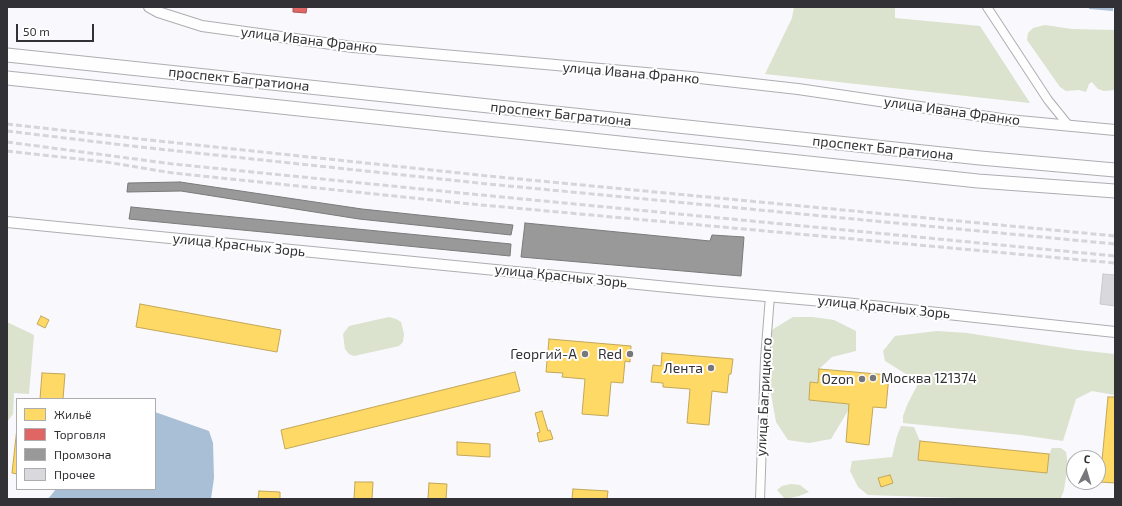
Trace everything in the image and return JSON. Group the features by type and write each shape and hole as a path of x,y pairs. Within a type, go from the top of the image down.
{"main road":[{"name":"проспект Багратиона","path":"7,55 980,158 1115,170"},
{"name":"проспект Багратиона","path":"7,78 978,181 1115,192"}],"street":[{"name":"улица Ивана Франко","path":"149,7 158,12 202,26 338,45 691,77 798,89 1008,120 1115,130"},
{"path":"987,7 1048,100 1069,126"},
{"name":"улица Красных Зорь","path":"7,222 845,303 1115,332"},
{"name":"улица Багрицкого","path":"760,499 765,359 770,296"}],"green space":[{"path":"794,7 895,7 895,18 980,26 1030,103 765,74 792,18"},
{"path":"1045,25 1072,29 1115,30 1115,90 1104,91 1098,89 1092,82 1089,84 1086,92 1079,90 1066,91 1060,87 1027,40 1028,33 1033,28"},
{"path":"389,317 401,322 404,334 403,342 399,346 354,356 349,354 345,349 343,334 349,326"},
{"path":"793,317 813,317 834,320 856,331 856,351 832,357 819,369 818,383 810,382 809,400 849,404 849,409 831,439 809,443 788,440 776,422 769,383 770,331"},
{"path":"7,322 34,335 29,394 14,393 13,414 7,422"},
{"path":"937,331 967,333 1077,350 1115,354 1115,395 1092,391 1076,399 1063,441 1021,435 903,423 903,416 908,403 919,382 885,361 883,351 895,336"},
{"path":"901,426 914,427 920,441 919,460 1047,473 1049,454 1052,448 1061,448 1066,452 1066,478 1064,490 1061,498 1056,499 989,499 868,495 858,487 850,471 852,461 892,457"},
{"path":"791,484 800,485 809,492 785,499 777,490 782,486"}],"water":[{"path":"1089,7 1113,7 1113,11 1089,9"},
{"path":"156,412 209,431 213,443 214,478 211,499 48,499 55,490 156,490"}],"building: Жильё":[{"path":"140,304 281,330 277,352 136,327"},
{"path":"41,316 49,320 45,328 37,324"},
{"path":"549,339 631,346 630,362 625,361 623,383 611,382 608,416 582,414 585,379 562,377 563,373 546,372"},
{"path":"662,353 733,359 731,374 729,374 727,393 712,391 709,425 687,423 690,389 663,387 663,383 651,382 653,365 661,366"},
{"path":"819,369 889,375 886,408 873,407 869,445 846,442 849,404 809,400 810,382 818,383"},
{"path":"515,372 520,391 285,449 281,430"},
{"path":"42,373 65,374 63,398 40,398"},
{"path":"1108,397 1115,397 1115,483 1106,482 1106,450 1103,450"},
{"path":"542,411 548,431 550,430 553,439 539,442 537,433 540,432 535,413"},
{"path":"16,437 16,474 12,473"},
{"path":"920,441 1049,454 1047,473 918,460"},
{"path":"457,442 490,444 490,457 457,455"},
{"path":"890,475 893,483 881,487 878,478"},
{"path":"355,482 373,482 372,499 354,499"},
{"path":"429,483 447,484 446,499 428,499"},
{"path":"573,489 608,491 607,499 572,499"},
{"path":"259,491 280,492 280,499 258,499"}],"building: Торговля":[{"path":"293,7 307,7 306,13 293,12"}],"building: Промзона":[{"path":"180,182 362,209 513,225 511,235 359,219 181,191 127,192 128,183"},
{"path":"131,207 511,244 510,256 129,219"},
{"path":"525,223 710,241 712,235 744,237 741,276 521,257"}],"building: Прочее":[{"path":"1103,274 1115,275 1115,306 1100,304"}],"railway":[{"path":"7,124 488,176 1115,236"},
{"path":"7,131 140,147 488,184 1115,244"},
{"path":"7,142 173,164 1115,256"},
{"path":"7,151 106,162 173,173 471,204 1115,263"}],"place":[{"name":"Георгий-А","path":"585,354"},
{"name":"Red","path":"630,354"},
{"name":"Лента","path":"711,368"},
{"name":"Москва 121374","path":"873,378"},
{"name":"Ozon","path":"862,379"}]}
